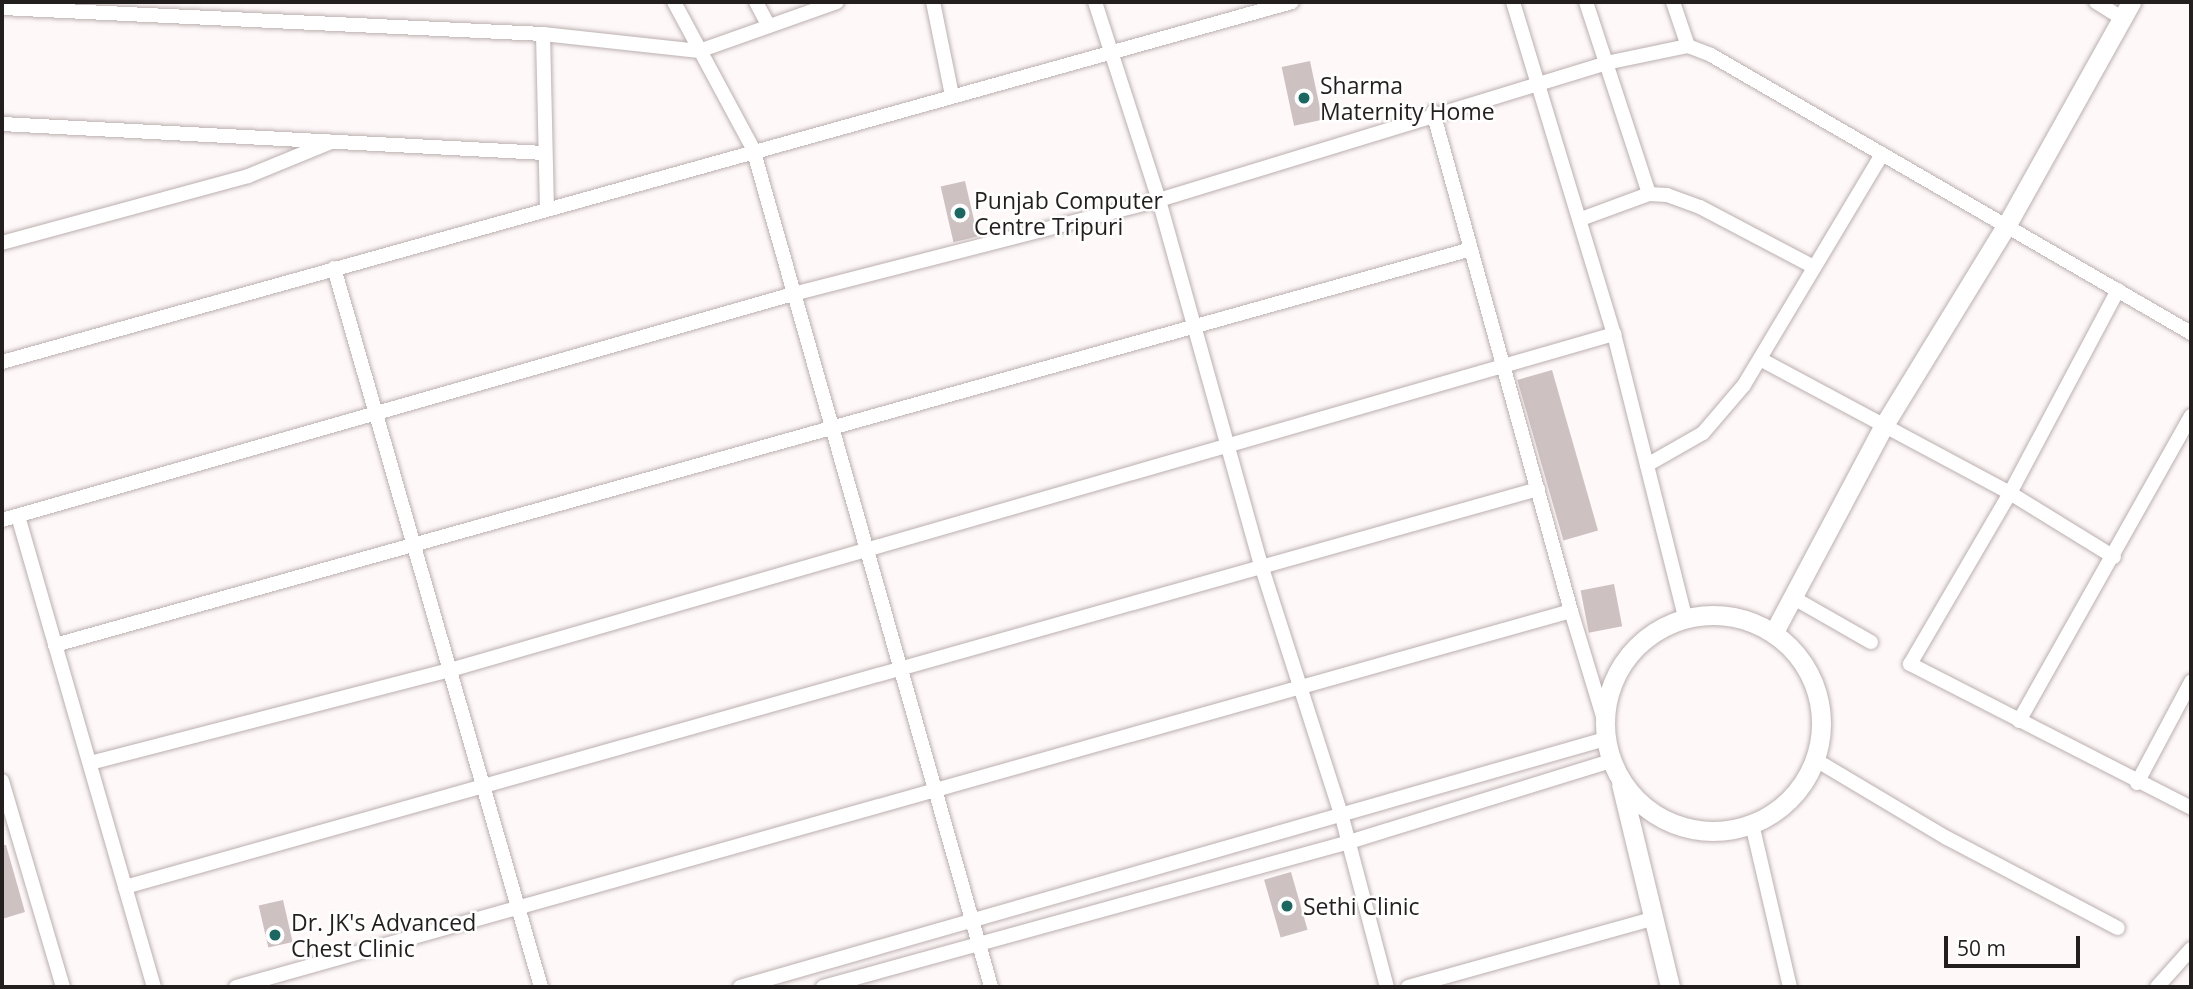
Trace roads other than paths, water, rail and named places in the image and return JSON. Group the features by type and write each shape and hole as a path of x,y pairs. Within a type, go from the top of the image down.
{"street":[{"path":"674,2 753,149 835,426 992,987"},
{"path":"756,2 769,26"},
{"path":"2,8 543,34 699,51 837,2"},
{"path":"933,2 952,95"},
{"path":"1095,2 1159,200 1231,447 1262,568 1342,817 1387,987"},
{"path":"2,362 753,149 1110,54 1292,2"},
{"path":"1513,2 1540,82 1614,334 1685,617"},
{"path":"1586,2 1649,194"},
{"path":"1673,2 1688,46"},
{"path":"1774,632 1884,425 2006,226 2126,10 2096,2"},
{"path":"543,34 547,207"},
{"path":"2,520 797,293 1159,200 1433,112 1606,63 1688,46 1882,154 2191,333"},
{"path":"1433,112 1605,731 1611,761 1620,780 1651,919 1670,987"},
{"path":"2,124 545,153"},
{"path":"2,243 248,176 335,140"},
{"path":"1647,464 1703,433 1744,385 1882,154"},
{"path":"1581,219 1649,194 1667,195 1700,207 1814,267"},
{"path":"55,645 835,426 1195,329 1471,249"},
{"path":"334,268 541,987"},
{"path":"2118,290 2010,493 1910,664 2137,783 2191,808"},
{"path":"90,763 450,670 1504,369 1614,334"},
{"path":"1760,359 2010,493 2114,557"},
{"path":"2019,721 2114,557 2191,416"},
{"path":"125,887 1538,489"},
{"path":"18,516 154,987"},
{"path":"1792,597 1871,642"},
{"path":"236,987 1571,611"},
{"path":"1605,731 1615,674 1633,649 1656,629 1685,617 1716,614 1746,619 1774,632 1798,656 1815,686 1821,720 1816,760 1780,808 1752,824 1715,832 1678,826 1645,808 1620,780"},
{"path":"2137,783 2191,682"},
{"path":"740,987 1342,817 1605,731"},
{"path":"1816,760 1947,838 2118,928"},
{"path":"823,987 1349,842 1611,761"},
{"path":"2,781 63,987"},
{"path":"1752,824 1790,987"},
{"path":"1408,987 1651,919"},
{"path":"2157,987 2191,949"}],"place":[{"name":"Sharma Maternity Home","path":"1304,98"},
{"name":"Punjab Computer Centre Tripuri","path":"960,213"},
{"name":"Sethi Clinic","path":"1287,906"},
{"name":"Dr. JK's Advanced Chest Clinic","path":"275,935"}]}
